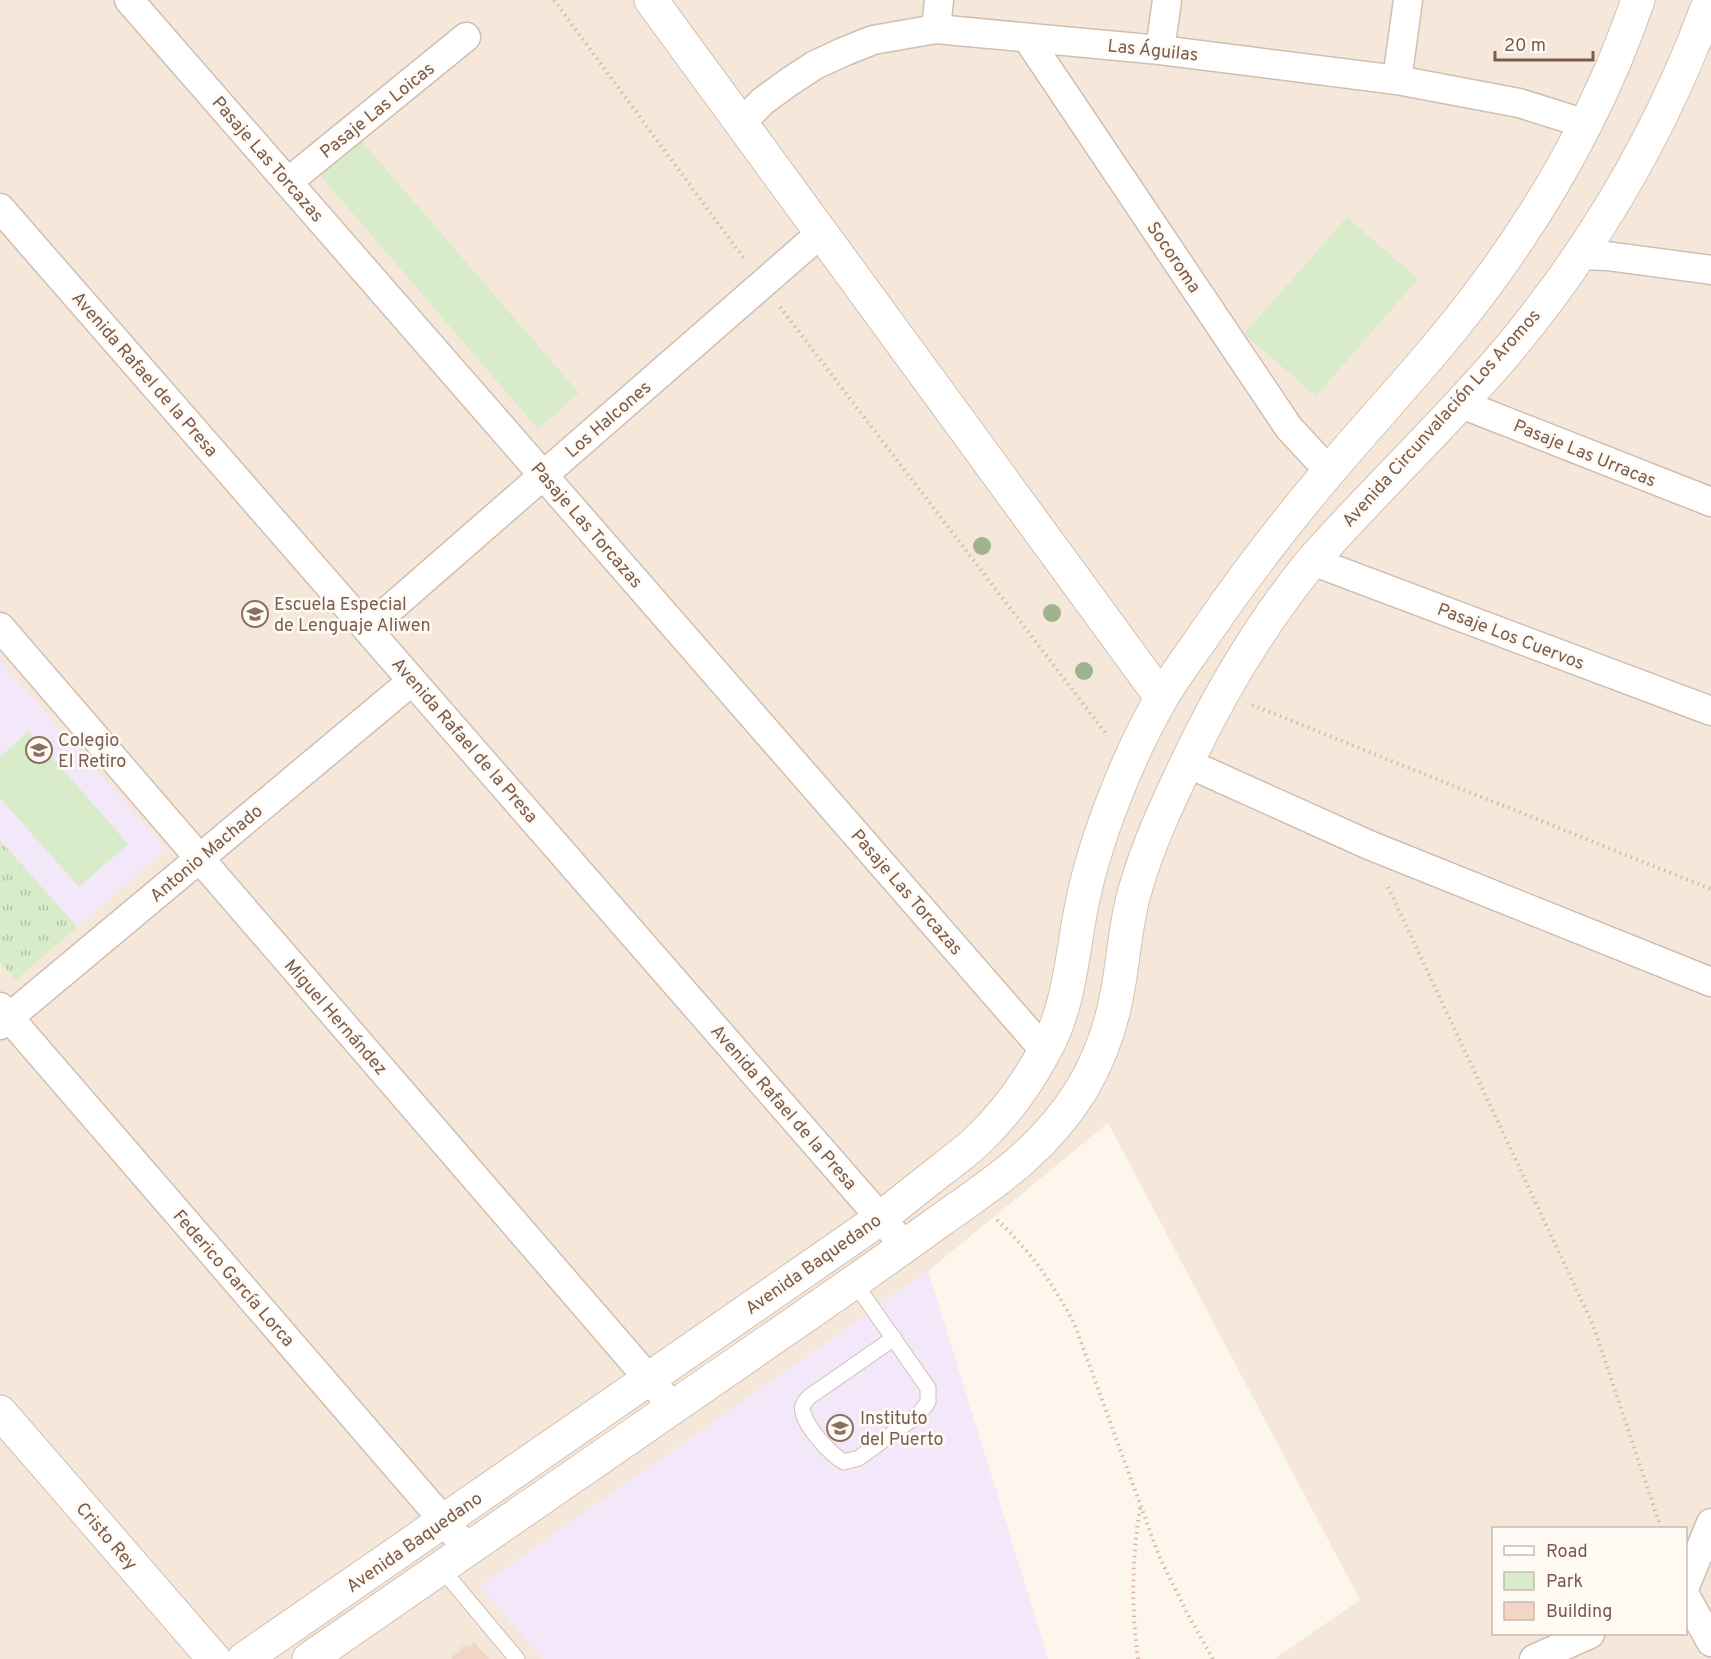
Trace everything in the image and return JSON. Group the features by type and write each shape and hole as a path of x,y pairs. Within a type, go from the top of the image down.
{"main road":[{"path":"660,5 741,123 1161,697 1273,540 1329,471 1445,337 1522,235 1586,124 1610,72 1638,0"},
{"name":"Avenida Circunvalación Los Aromos","path":"1187,763 1222,693 1263,626 1312,561 1503,356 1581,255 1614,204 1704,39 1710,0"},
{"path":"1383,409 1422,444"},
{"name":"Avenida Baquedano","path":"244,1659 881,1218 977,1141 1003,1113 1025,1083 1045,1051 1056,1026 1064,1000 1082,900 1096,854 1129,764 1161,697"},
{"name":"Avenida Baquedano","path":"309,1659 854,1282 1011,1171 1038,1145 1062,1117 1083,1086 1109,1027 1117,996 1126,928 1145,857 1171,793 1187,763"},
{"name":"Cristo Rey","path":"0,1412 214,1659"}],"street":[{"path":"936,29 939,0"},
{"path":"1160,50 1167,0"},
{"path":"1397,80 1408,0"},
{"name":"Pasaje Las Torcazas","path":"136,2 288,182 1045,1051"},
{"name":"Las Águilas","path":"741,123 763,101 789,82 834,56 873,40 936,29 1160,50 1397,80 1519,103 1586,124"},
{"name":"Pasaje Las Loicas","path":"288,182 466,38"},
{"name":"Socoroma","path":"1027,38 1289,428 1329,471"},
{"name":"Avenida Rafael de la Presa","path":"0,208 905,1246"},
{"name":"Los Halcones","path":"367,629 821,233"},
{"path":"1581,255 1607,256 1711,270"},
{"name":"Pasaje Las Urracas","path":"1459,403 1711,502"},
{"name":"Pasaje Los Cuervos","path":"1312,561 1711,711"},
{"name":"Miguel Hernández","path":"0,627 673,1407"},
{"name":"Antonio Machado","path":"3,1017 200,859 412,681"},
{"path":"1187,763 1369,845 1711,982"},
{"name":"Federico García Lorca","path":"3,1017 468,1549"},
{"path":"1687,1582 1711,1524"},
{"path":"1687,1599 1711,1642"},
{"path":"1534,1659 1588,1635"}],"lane":[{"path":"854,1282 894,1338 928,1388 928,1402 920,1414 859,1458 844,1462 833,1456 804,1418 803,1405 809,1396 894,1338"},
{"path":"441,1568 517,1659"}],"path":[{"path":"555,0 762,284 1129,764"},
{"path":"1222,693 1711,889"},
{"path":"1369,845 1593,1325 1661,1527"},
{"path":"971,1199 1014,1236 1033,1257 1056,1289 1078,1332 1159,1556 1186,1612 1213,1659"},
{"path":"1138,1659 1132,1587 1134,1547 1140,1507"}],"shaded area":[{"path":"0,0 1711,0 1711,1659 1274,1659 1360,1600 1108,1123 928,1271 1048,1659 0,1659"},
{"name":"Colegio El Retiro","path":"0,661 166,849 77,927 0,840"},
{"name":"Instituto del Puerto","path":"928,1271 1048,1659 543,1659 480,1586"}],"green space":[{"path":"360,139 579,393 538,429 319,174"},
{"path":"1347,217 1418,279 1316,396 1244,334"},
{"path":"29,731 128,844 79,887 0,798 0,757"},
{"path":"0,840 77,927 16,980 0,962"}],"building":[{"path":"474,1642 489,1659 455,1659"}],"place":[{"name":"Escuela Especial de Lenguaje Aliwen","path":"255,614"},
{"name":"Colegio El Retiro","path":"39,750"},
{"name":"Instituto del Puerto","path":"840,1428"}]}
